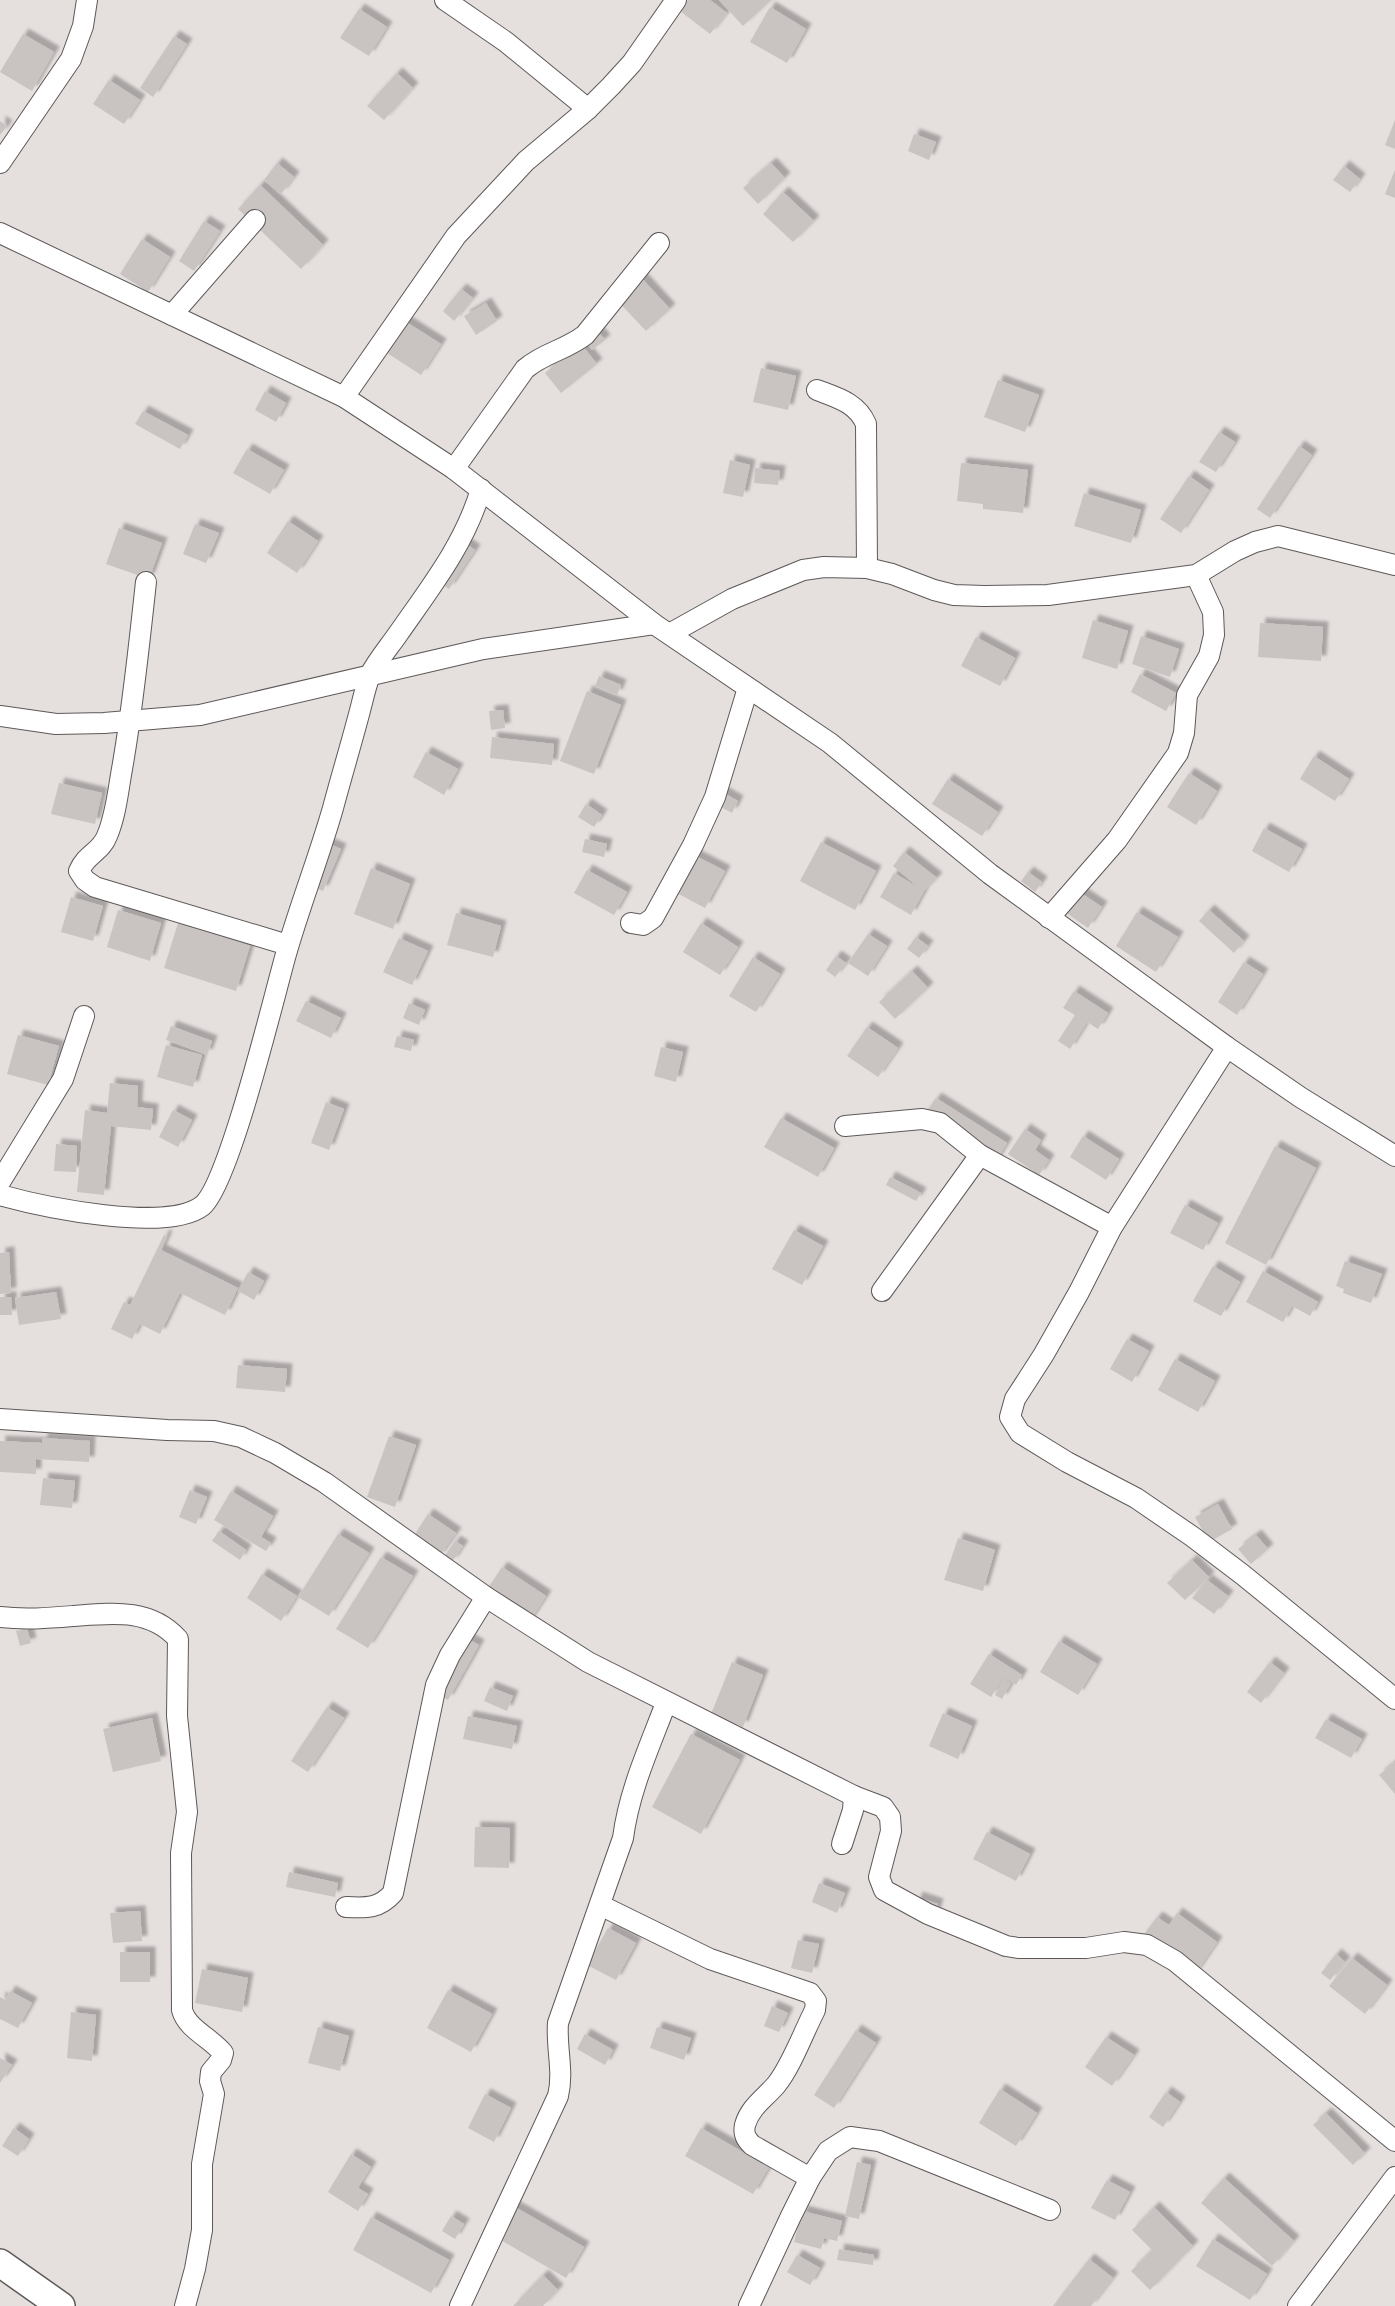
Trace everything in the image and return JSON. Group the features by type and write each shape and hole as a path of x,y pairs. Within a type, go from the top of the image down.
{"main road":[{"path":"0,2263 61,2306"}],"street":[{"path":"0,163 70,59 83,26 87,0"},
{"path":"445,0 506,42 588,109"},
{"path":"344,397 456,236 526,161 588,109 632,63 676,0"},
{"path":"172,315 255,220"},
{"path":"0,233 344,397 454,469 662,628 830,743 990,874 1049,918 1227,1047 1300,1097 1395,1156"},
{"path":"454,469 525,369 539,357 572,345 585,335 659,243"},
{"path":"817,390 848,402 861,412 867,424 867,568"},
{"path":"0,1195 35,1205 98,1214 167,1218 192,1213 206,1203 216,1187 239,1122 288,945 330,817 370,675 441,574 475,510 481,489"},
{"path":"0,716 56,724 200,715 483,649 662,628 704,613 803,570 824,567 867,568 954,595 984,596 1048,595 1196,575 1235,551 1255,542 1278,536 1395,565"},
{"path":"1049,918 1117,840 1178,753 1184,733 1186,695 1209,656 1214,635 1213,612 1196,575"},
{"path":"146,582 131,721 112,822 106,839 84,860 79,871 85,880 95,887 288,945"},
{"path":"694,651 704,613"},
{"path":"631,922 643,925 653,918 693,845 715,797 748,688"},
{"path":"0,1182 59,1087 84,1016"},
{"path":"1227,1047 1112,1227 1073,1302 1015,1399 1010,1417 1020,1433 1067,1462 1136,1498 1193,1537 1395,1699"},
{"path":"844,1126 931,1119 949,1129 980,1155 1112,1227"},
{"path":"882,1291 980,1155"},
{"path":"0,1419 214,1431 240,1437 275,1453 324,1482 486,1597 588,1662 854,1796 883,1807 890,1817 891,1831 879,1877 884,1890 928,1914 1006,1946 1086,1948 1124,1942 1147,1945 1175,1961 1395,2141"},
{"path":"346,1907 373,1908 386,1901 393,1893 408,1810 436,1685 450,1655 486,1597"},
{"path":"0,1617 19,1619 126,1612 151,1619 170,1630 178,1639 177,1716 187,1812 181,1853 182,2010 185,2019 215,2043 223,2053 221,2060 211,2072 210,2080 214,2094 202,2164 202,2230 185,2306"},
{"path":"460,2306 558,2096 561,2069 557,2043 558,2023 622,1838 627,1809 635,1784 666,1703"},
{"path":"842,1844 853,1809 854,1796"},
{"path":"600,1905 710,1959 810,1993 816,2001 815,2010 783,2074 776,2085 758,2102 744,2127 745,2137 752,2145 810,2178"},
{"path":"749,2306 810,2178 828,2151 850,2137 879,2140 1050,2210"},
{"path":"1298,2306 1395,2177"}],"building":[{"path":"688,0 710,0 727,13 710,34 680,11"},
{"path":"719,0 771,0 743,26"},
{"path":"770,7 806,29 787,63 750,42"},
{"path":"359,9 387,27 369,56 340,38"},
{"path":"23,34 54,52 32,91 0,72"},
{"path":"174,36 187,44 153,97 140,88"},
{"path":"397,73 413,88 384,120 367,106"},
{"path":"109,80 140,100 124,124 93,104"},
{"path":"1395,120 1395,149 1385,145"},
{"path":"0,121 7,126 0,135"},
{"path":"914,134 936,142 929,160 908,151"},
{"path":"277,163 294,177 281,194 264,180"},
{"path":"771,163 785,178 758,204 743,188"},
{"path":"1344,166 1360,179 1350,192 1333,180"},
{"path":"1395,170 1395,198 1385,194"},
{"path":"260,185 323,245 301,269 238,209"},
{"path":"783,192 814,221 793,242 763,214"},
{"path":"204,221 220,231 194,271 179,261"},
{"path":"142,239 170,257 148,292 120,274"},
{"path":"636,272 670,309 646,331 611,294"},
{"path":"461,289 473,298 454,321 443,311"},
{"path":"486,303 497,321 476,335 464,316"},
{"path":"403,320 441,344 421,375 384,351"},
{"path":"593,326 605,340 592,350 581,335"},
{"path":"581,344 597,364 561,393 545,373"},
{"path":"761,368 796,376 788,410 753,402"},
{"path":"998,380 1039,395 1025,432 984,417"},
{"path":"265,391 286,403 276,422 255,410"},
{"path":"143,411 188,435 180,449 135,424"},
{"path":"1219,432 1235,442 1216,472 1199,462"},
{"path":"1299,446 1312,455 1270,518 1257,509"},
{"path":"247,449 284,470 270,494 233,473"},
{"path":"730,460 750,465 743,497 723,493"},
{"path":"961,463 1028,470 1023,513 983,509 983,504 957,501"},
{"path":"755,468 780,471 778,485 754,483"},
{"path":"1189,476 1209,490 1181,533 1160,519"},
{"path":"1084,493 1141,510 1131,543 1074,526"},
{"path":"288,521 318,541 297,573 267,553"},
{"path":"195,524 219,533 206,563 183,554"},
{"path":"119,528 162,543 149,579 106,564"},
{"path":"460,540 475,550 449,589 434,579"},
{"path":"1093,620 1128,631 1117,669 1082,658"},
{"path":"1260,623 1323,627 1321,661 1258,657"},
{"path":"1141,636 1179,649 1170,677 1132,664"},
{"path":"976,637 1015,658 1000,686 961,666"},
{"path":"1140,674 1176,693 1166,711 1131,692"},
{"path":"599,676 621,685 617,695 595,686"},
{"path":"587,691 621,705 594,774 560,761"},
{"path":"503,710 505,728 491,730 489,711"},
{"path":"492,737 554,744 552,765 490,758"},
{"path":"426,752 458,769 444,795 413,777"},
{"path":"1314,756 1349,779 1335,801 1300,779"},
{"path":"1189,773 1217,791 1196,825 1167,807"},
{"path":"948,779 998,812 982,836 932,804"},
{"path":"59,783 102,793 95,824 51,814"},
{"path":"713,787 738,801 732,813 706,799"},
{"path":"586,804 602,815 594,827 578,817"},
{"path":"1264,828 1302,849 1289,872 1252,851"},
{"path":"585,839 607,844 604,857 582,852"},
{"path":"322,841 341,849 323,891 304,883"},
{"path":"821,842 876,871 855,910 800,881"},
{"path":"904,852 937,878 924,891 911,915 880,897 894,873 918,887 893,866"},
{"path":"692,854 725,871 705,908 673,891"},
{"path":"371,868 410,884 393,929 354,914"},
{"path":"587,870 627,892 614,915 574,893"},
{"path":"1028,872 1042,882 1035,892 1021,881"},
{"path":"1075,889 1102,907 1088,928 1062,910"},
{"path":"71,897 103,906 93,941 61,932"},
{"path":"118,910 161,923 150,961 107,947"},
{"path":"1209,910 1244,941 1234,953 1199,921"},
{"path":"1137,912 1178,937 1156,972 1116,946"},
{"path":"456,913 501,926 493,957 447,945"},
{"path":"178,923 250,946 236,991 164,968"},
{"path":"701,923 738,947 720,975 683,952"},
{"path":"868,934 887,946 868,976 848,963"},
{"path":"916,937 928,946 919,958 907,949"},
{"path":"399,938 428,951 412,985 383,972"},
{"path":"836,956 846,963 835,977 826,970"},
{"path":"753,957 780,974 756,1012 729,996"},
{"path":"1244,962 1263,974 1237,1015 1218,1002"},
{"path":"912,971 928,988 895,1019 879,1002"},
{"path":"1074,991 1108,1013 1098,1029 1087,1022 1070,1049 1058,1041 1075,1015 1063,1008"},
{"path":"306,1001 341,1018 331,1038 296,1021"},
{"path":"409,1003 425,1010 419,1025 403,1018"},
{"path":"171,1026 212,1041 207,1055 166,1040"},
{"path":"867,1027 898,1048 878,1077 847,1056"},
{"path":"18,1035 59,1046 48,1085 7,1074"},
{"path":"397,1036 414,1040 411,1051 394,1047"},
{"path":"166,1045 202,1055 193,1087 157,1077"},
{"path":"661,1047 683,1052 676,1082 654,1076"},
{"path":"110,1083 138,1086 137,1107 153,1109 151,1130 111,1126 104,1195 77,1192 85,1110 107,1113"},
{"path":"936,1098 1007,1143 994,1164 922,1118"},
{"path":"326,1102 344,1109 329,1150 311,1143"},
{"path":"173,1110 192,1120 178,1147 159,1137"},
{"path":"781,1118 834,1148 818,1177 764,1147"},
{"path":"1025,1129 1041,1140 1035,1150 1049,1160 1039,1175 1008,1154"},
{"path":"1083,1136 1119,1159 1106,1180 1070,1157"},
{"path":"56,1144 77,1146 76,1172 54,1171"},
{"path":"1275,1146 1316,1168 1266,1265 1225,1243"},
{"path":"890,1177 921,1193 916,1201 886,1185"},
{"path":"1185,1205 1218,1223 1203,1250 1170,1233"},
{"path":"794,1230 823,1246 802,1285 772,1269"},
{"path":"164,1235 167,1236 161,1250 238,1288 225,1315 180,1293 160,1334 140,1324 132,1339 111,1329 124,1302 130,1305"},
{"path":"9,1252 11,1293 0,1294 0,1253"},
{"path":"1345,1261 1382,1274 1371,1303 1343,1293 1344,1289 1336,1286"},
{"path":"1213,1266 1240,1282 1221,1316 1193,1301"},
{"path":"1263,1271 1318,1302 1310,1316 1292,1306 1283,1322 1246,1302"},
{"path":"248,1272 264,1281 254,1300 238,1291"},
{"path":"56,1292 61,1319 19,1325 15,1298"},
{"path":"0,1297 11,1297 12,1315 0,1315"},
{"path":"1127,1339 1149,1351 1132,1382 1110,1369"},
{"path":"1175,1359 1215,1381 1198,1412 1158,1390"},
{"path":"238,1365 287,1369 285,1392 236,1388"},
{"path":"389,1436 416,1445 395,1507 367,1497"},
{"path":"42,1438 90,1441 89,1462 36,1459 36,1474 0,1472 0,1441 42,1443"},
{"path":"43,1478 75,1481 72,1508 40,1505"},
{"path":"190,1490 207,1497 196,1524 179,1517"},
{"path":"231,1491 273,1516 261,1537 271,1543 266,1551 214,1520"},
{"path":"1218,1504 1232,1529 1209,1542 1195,1517"},
{"path":"428,1514 456,1533 439,1557 412,1539"},
{"path":"219,1531 246,1550 240,1560 212,1541"},
{"path":"338,1534 369,1553 329,1616 298,1597"},
{"path":"1256,1535 1268,1549 1251,1564 1238,1549"},
{"path":"958,1538 995,1550 983,1591 944,1580"},
{"path":"455,1541 463,1546 452,1562 444,1557"},
{"path":"381,1557 413,1576 368,1648 336,1629"},
{"path":"1192,1560 1209,1577 1185,1600 1167,1583"},
{"path":"502,1567 546,1596 527,1625 483,1596"},
{"path":"262,1574 297,1596 281,1621 247,1598"},
{"path":"1207,1580 1228,1596 1214,1614 1192,1598"},
{"path":"27,1629 31,1643 20,1646 16,1631"},
{"path":"461,1635 479,1645 448,1700 431,1691"},
{"path":"1059,1641 1097,1664 1078,1695 1040,1672"},
{"path":"989,1654 1022,1675 1016,1685 1004,1677 991,1697 970,1684"},
{"path":"732,1662 763,1675 743,1727 711,1714"},
{"path":"1270,1662 1284,1673 1261,1703 1247,1692"},
{"path":"1004,1679 1011,1683 1002,1699 995,1695"},
{"path":"490,1687 513,1696 507,1711 484,1701"},
{"path":"327,1707 344,1718 308,1772 291,1761"},
{"path":"943,1713 972,1726 958,1759 929,1746"},
{"path":"468,1716 517,1726 512,1749 463,1739"},
{"path":"152,1718 161,1761 113,1772 103,1729"},
{"path":"1326,1719 1362,1739 1351,1758 1315,1738"},
{"path":"691,1734 740,1760 701,1834 652,1807"},
{"path":"1395,1762 1395,1794 1379,1775"},
{"path":"475,1827 510,1828 509,1868 474,1867"},
{"path":"987,1832 1030,1854 1016,1881 973,1859"},
{"path":"289,1872 338,1883 335,1897 286,1887"},
{"path":"819,1883 845,1893 837,1913 812,1902"},
{"path":"917,1897 938,1904 935,1914 914,1907"},
{"path":"140,1911 142,1941 113,1943 110,1913"},
{"path":"1177,1913 1217,1942 1195,1974 1142,1937 1157,1917 1169,1925"},
{"path":"608,1928 636,1943 616,1980 587,1965"},
{"path":"798,1940 819,1944 812,1973 791,1968"},
{"path":"120,1952 150,1952 150,1982 120,1982"},
{"path":"1336,1954 1345,1962 1330,1980 1321,1973"},
{"path":"1352,1958 1387,1985 1365,2014 1329,1986"},
{"path":"202,1969 248,1978 242,2012 195,2003"},
{"path":"448,1990 492,2014 471,2052 427,2028"},
{"path":"10,1991 32,2003 18,2028 0,2019 0,1997 5,2000"},
{"path":"772,2006 788,2013 779,2032 764,2026"},
{"path":"71,2012 96,2015 92,2061 67,2058"},
{"path":"318,2027 349,2036 340,2071 308,2063"},
{"path":"657,2027 691,2038 684,2060 650,2048"},
{"path":"856,2030 876,2043 834,2108 814,2095"},
{"path":"585,2034 613,2050 605,2065 577,2049"},
{"path":"1106,2037 1134,2055 1112,2086 1085,2067"},
{"path":"0,2058 12,2065 0,2083"},
{"path":"1000,2089 1037,2113 1016,2146 979,2123"},
{"path":"1166,2092 1180,2102 1163,2127 1149,2117"},
{"path":"485,2094 511,2108 494,2142 468,2128"},
{"path":"1326,2113 1365,2153 1353,2165 1313,2125"},
{"path":"14,2128 29,2139 18,2156 2,2146"},
{"path":"701,2128 769,2167 753,2194 685,2156"},
{"path":"351,2154 371,2167 358,2188 368,2194 358,2211 328,2192"},
{"path":"857,2162 871,2165 859,2219 845,2216"},
{"path":"1224,2178 1294,2241 1272,2266 1201,2203"},
{"path":"1107,2180 1130,2192 1115,2220 1091,2208"},
{"path":"510,2204 584,2247 566,2278 492,2235"},
{"path":"1154,2207 1193,2246 1150,2290 1131,2271 1152,2250 1132,2230"},
{"path":"802,2211 842,2221 837,2241 824,2238 821,2249 794,2242"},
{"path":"451,2216 464,2224 455,2239 442,2231"},
{"path":"371,2217 449,2260 431,2293 353,2250"},
{"path":"1213,2239 1267,2274 1250,2300 1196,2266"},
{"path":"839,2249 874,2255 873,2265 837,2260"},
{"path":"797,2255 820,2268 810,2285 787,2272"},
{"path":"1089,2259 1113,2278 1091,2306 1053,2306"},
{"path":"543,2275 558,2290 543,2306 513,2306"}]}
